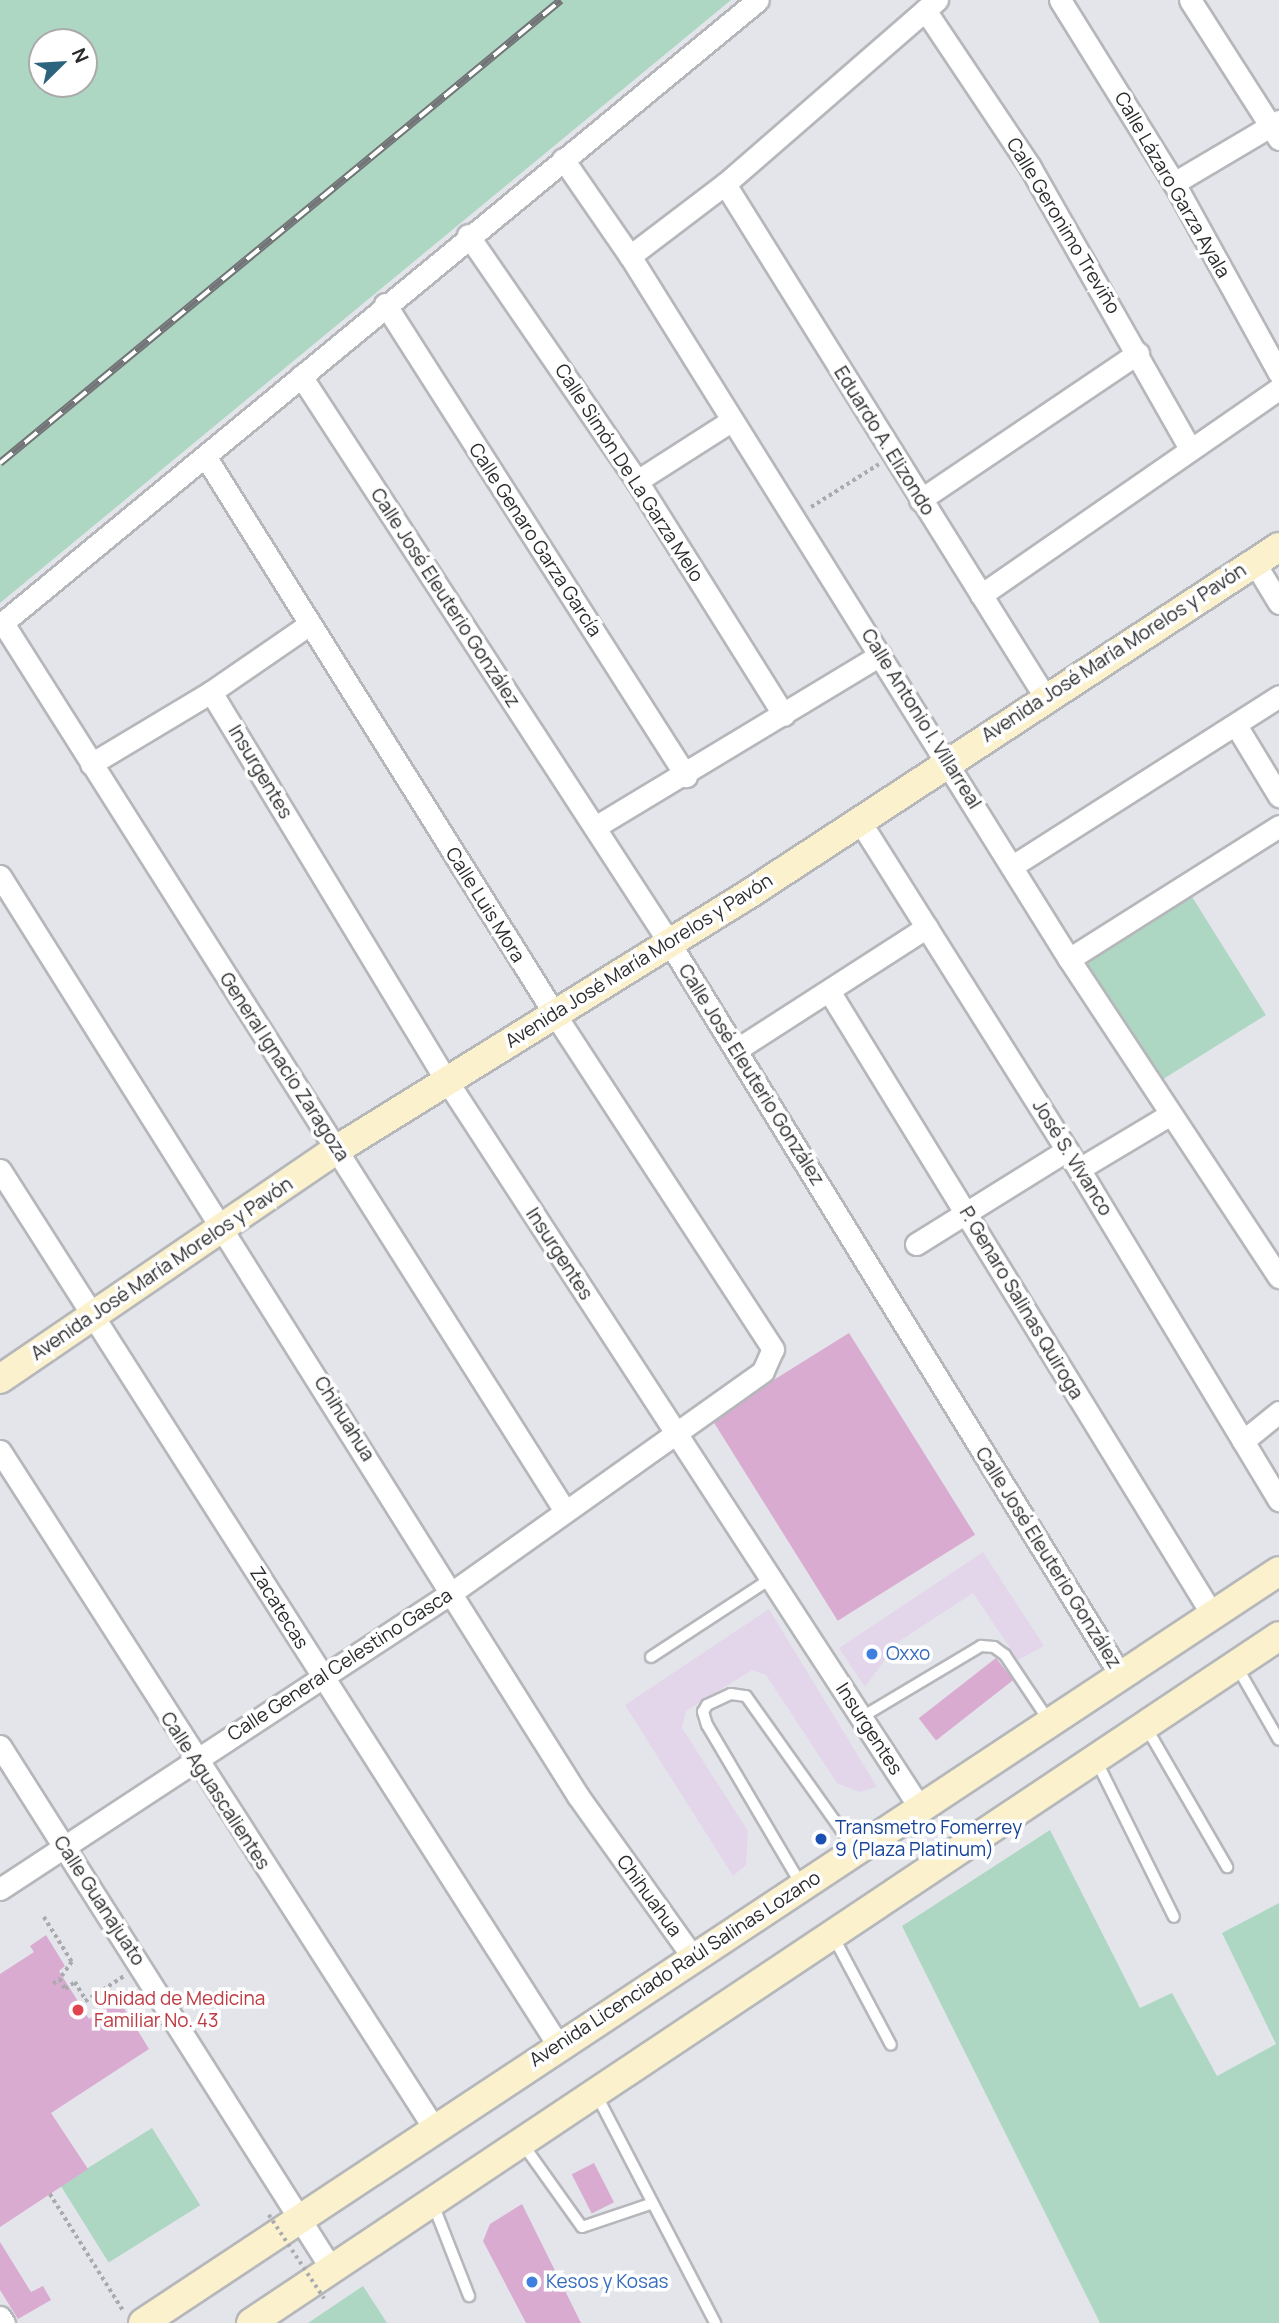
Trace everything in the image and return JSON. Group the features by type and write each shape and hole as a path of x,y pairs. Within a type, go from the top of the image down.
{"main road":[{"name":"Avenida José María Morelos y Pavón","path":"0,1379 336,1150 669,942 1045,696 1279,547"},
{"name":"Avenida Licenciado Raúl Salinas Lozano","path":"143,2323 558,2045 1279,1571"},
{"path":"251,2323 594,2091 1146,1727 1279,1636"}],"street":[{"path":"1,624 468,235 758,0"},
{"name":"Calle Lázaro Garza Ayala","path":"1060,0 1174,183 1279,373"},
{"path":"1174,183 1276,129 1190,0"},
{"path":"630,256 725,184 931,5"},
{"name":"Calle Geronimo Treviño","path":"931,5 1030,167 1138,353 1190,449"},
{"name":"Calle Antonio I. Villarreal","path":"563,159 630,256 731,421 1014,865 1069,959 1279,1277"},
{"name":"Eduardo A. Elizondo","path":"725,184 892,456 1045,696"},
{"name":"Calle Simón De La Garza Melo","path":"468,235 637,481 783,715"},
{"name":"Calle Genaro Garza García","path":"385,304 686,776"},
{"path":"920,500 1138,353"},
{"name":"Calle José Eleuterio González","path":"301,376 669,942 1121,1676"},
{"path":"981,595 1279,389"},
{"path":"637,481 731,421"},
{"name":"Calle Luis Mora","path":"205,456 308,625 554,1013 773,1349"},
{"path":"1254,562 1279,603"},
{"name":"General Ignacio Zaragoza","path":"1,624 565,1511"},
{"path":"90,764 211,692 308,625"},
{"path":"595,827 686,776 880,655"},
{"name":"Insurgentes","path":"211,692 447,1081 675,1436 920,1808"},
{"path":"1014,865 1237,727 1279,696"},
{"path":"1237,727 1279,796"},
{"name":"José S. Vivanco","path":"859,820 1068,1150 1279,1500"},
{"path":"1069,959 1279,826"},
{"name":"Chihuahua","path":"0,876 454,1591 578,1796 693,1957"},
{"path":"736,1050 927,927"},
{"name":"P. Genaro Salinas Quiroga","path":"829,991 968,1214 1139,1500 1213,1616"},
{"path":"1079,1169 1171,1114"},
{"path":"916,1244 1068,1150"},
{"name":"Zacatecas","path":"0,1170 558,2045"},
{"name":"Calle General Celestino Gasca","path":"0,1889 454,1591 763,1371 773,1349"},
{"path":"1243,1441 1279,1412"},
{"name":"Calle Aguascalientes","path":"0,1451 194,1760 434,2128"},
{"name":"Calle Guanajuato","path":"0,1745 301,2216 332,2270"},
{"path":"0,2317 4,2323"}],"lane":[{"path":"651,1657 770,1579"},
{"path":"862,1717 966,1654 994,1647 1005,1655 1050,1724"},
{"path":"1236,1665 1279,1740"},
{"path":"803,1886 707,1725 703,1712 707,1705 731,1694 746,1696 856,1851"},
{"path":"1146,1727 1227,1867"},
{"path":"1096,1760 1174,1917"},
{"path":"832,1934 891,2045"},
{"path":"594,2091 650,2204 715,2323"},
{"path":"521,2140 582,2227 650,2204"},
{"path":"433,2202 469,2296"}],"path":[{"path":"794,519 892,456"},
{"path":"44,1917 72,1962 53,1984"},
{"path":"79,2005 140,1966"},
{"path":"60,1979 65,1989 75,1982 86,2000"},
{"path":"50,2194 131,2323"},
{"path":"269,2215 324,2298"}],"shaded area":[{"path":"983,1552 1044,1646 1018,1660 973,1593 898,1642 865,1687 839,1648"},
{"path":"769,1609 877,1787 859,1792 837,1783 766,1675 752,1670 686,1711 682,1728 748,1831 746,1865 733,1876 625,1705"}],"green space":[{"path":"0,0 731,0 0,603"},
{"path":"1189,892 1266,1015 1156,1083 1080,960"},
{"path":"1050,1830 1140,2008 1172,1993 1217,2076 1276,2044 1222,1933 1279,1903 1279,2323 1100,2323 902,1926"},
{"path":"152,2128 200,2205 109,2262 60,2185"},
{"path":"363,2286 387,2323 308,2323"}],"building":[{"path":"849,1333 975,1535 838,1621 712,1419"},
{"name":"Oxxo","path":"996,1658 1013,1680 936,1740 919,1718"},
{"path":"46,1935 65,1966 59,1971 89,2019 119,2000 149,2049 51,2113 88,2169 0,2227 0,1974 34,1952 30,1946"},
{"path":"594,2163 614,2202 592,2214 572,2174"},
{"name":"Kesos y Kosas","path":"522,2204 581,2323 526,2323 483,2241 490,2224"},
{"path":"0,2242 31,2292 43,2286 51,2300 18,2319 0,2290"}],"railway":[{"path":"0,463 561,0"}],"place":[{"name":"Oxxo","path":"872,1654"},
{"name":"Transmetro Fomerrey 9 (Plaza Platinum)","path":"821,1839"},
{"name":"Unidad de Medicina Familiar No. 43","path":"78,2010"},
{"name":"Kesos y Kosas","path":"532,2282"}]}
